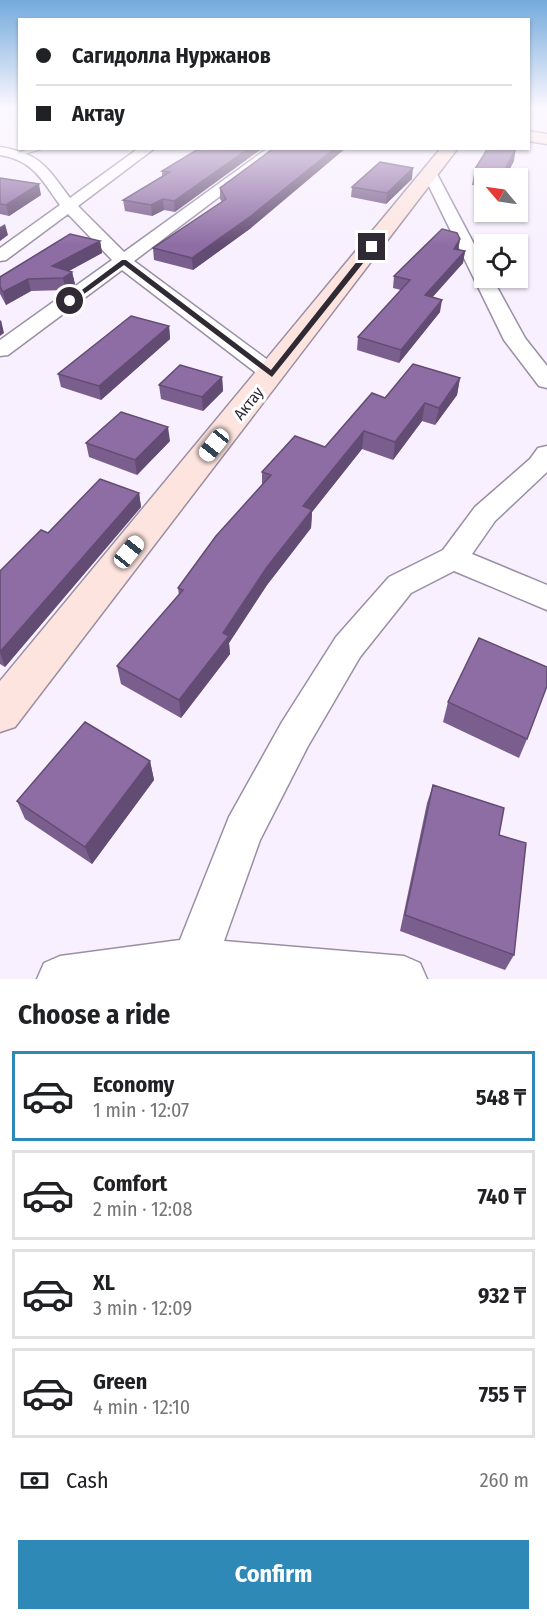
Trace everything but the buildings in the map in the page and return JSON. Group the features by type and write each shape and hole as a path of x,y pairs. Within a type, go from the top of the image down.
{"street":[{"path":"12,154 37,164 68,205 124,262 272,374"},
{"path":"0,256 141,154"},
{"path":"0,350 270,154"},
{"name":"Актау","path":"0,713 446,154"},
{"path":"430,174 515,340 547,381"},
{"path":"194,961 243,831 295,734 348,647 400,585 453,558 485,514 539,465 547,454"},
{"path":"453,558 547,598"},
{"path":"60,979 194,961 404,979"}],"route":[{"path":"70,301 124,262 272,374 372,247"}]}
